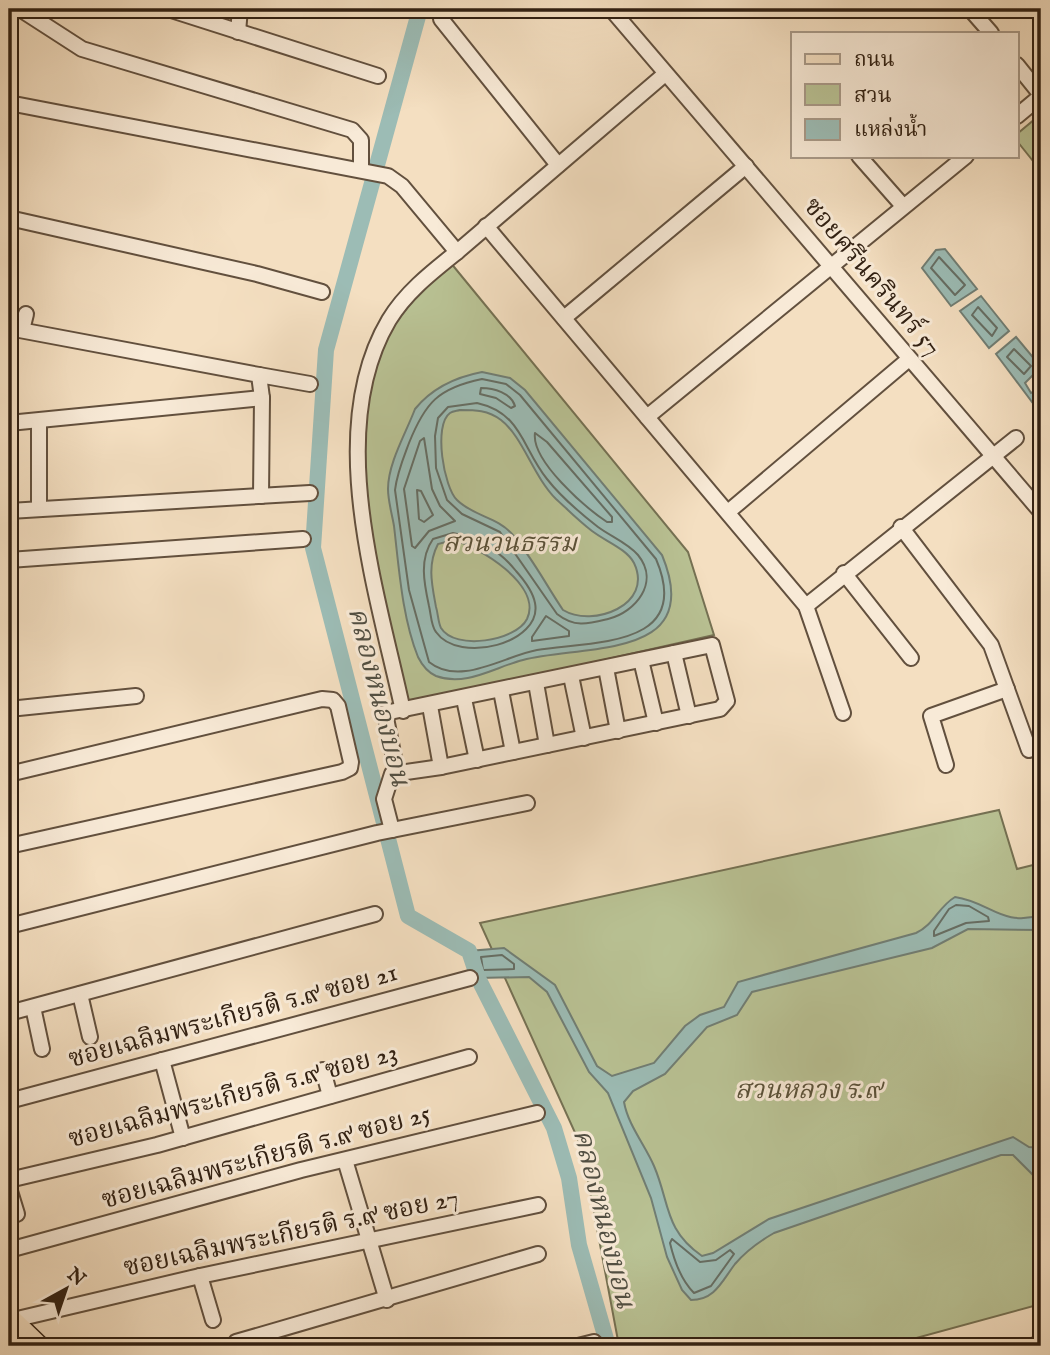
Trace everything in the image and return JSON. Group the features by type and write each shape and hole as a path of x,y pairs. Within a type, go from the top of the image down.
{"main road":[{"path":"10,1322 24,1346"},
{"path":"10,1322 40,1346"}],"street":[{"path":"20,9 82,49 352,130 361,140 361,169"},
{"path":"168,9 378,76"},
{"path":"238,32 240,9"},
{"name":"ซอยศรีนครินทร์ 57","path":"611,9 1041,512"},
{"path":"970,9 989,32"},
{"path":"441,19 558,165"},
{"path":"1018,66 1041,96 1018,115"},
{"path":"403,711 362,515 359,451 362,399 373,357 390,320 420,282 665,74"},
{"path":"9,103 388,176 402,187 457,252"},
{"path":"861,158 903,206"},
{"path":"647,417 829,265 963,158"},
{"path":"564,318 746,166"},
{"path":"9,218 257,274 322,292"},
{"path":"486,226 806,606 843,713"},
{"path":"26,314 16,329 310,384"},
{"path":"728,512 909,359"},
{"path":"259,375 262,398 261,496"},
{"path":"9,423 262,398"},
{"path":"38,421 39,509"},
{"path":"806,606 901,527 1016,438"},
{"path":"9,511 310,493"},
{"path":"901,527 991,645 1030,750"},
{"path":"9,560 303,539"},
{"path":"844,573 911,658"},
{"path":"386,831 384,799 388,780 397,773 477,760 720,709 727,701 712,645 464,699 385,713 397,773"},
{"path":"674,653 689,716"},
{"path":"641,660 656,723"},
{"path":"606,668 618,731"},
{"path":"571,676 584,738"},
{"path":"536,683 547,746"},
{"path":"946,765 931,716 1007,689"},
{"path":"501,691 513,752"},
{"path":"9,709 136,696"},
{"path":"9,774 322,699 332,700 338,706 351,762 350,768 342,772 9,846"},
{"path":"464,699 477,760"},
{"path":"430,706 441,767"},
{"path":"9,926 386,831 527,803"},
{"path":"9,1013 375,914"},
{"name":"ซอยเฉลิมพระเกียรติ ร.๙ ซอย 21","path":"9,1101 470,978"},
{"path":"80,994 90,1037"},
{"path":"33,1007 42,1049"},
{"name":"ซอยเฉลิมพระเกียรติ ร.๙ ซอย 23","path":"9,1180 183,1138 469,1057"},
{"path":"162,1060 183,1138"},
{"path":"323,1070 330,1096"},
{"name":"ซอยเฉลิมพระเกียรติ ร.๙ ซอย 25","path":"9,1250 345,1160 537,1113"},
{"path":"345,1160 387,1300"},
{"path":"9,1188 17,1214"},
{"name":"ซอยเฉลิมพระเกียรติ ร.๙ ซอย 27","path":"10,1322 200,1276 538,1205"},
{"path":"236,1342 538,1254"},
{"path":"200,1276 213,1320"},
{"path":"578,1346 594,1342"},
{"path":"1032,1346 1041,1343"}],"green space":[{"path":"1041,114 1041,171 1018,142 1018,133"},
{"name":"สวนวนธรรม","path":"450,262 688,552 714,635 409,704 376,561 368,508 364,456 366,406 375,360 395,319 420,289"},
{"name":"สวนหลวง ร.๙","path":"999,810 1017,869 1041,863 1041,1304 887,1346 619,1346 582,1148 480,923"}],"water":[{"path":"945,249 977,289 951,306 922,268 936,250"},
{"path":"981,296 1009,331 989,348 960,311"},
{"path":"1016,337 1041,367 1025,383 1031,393 1041,388 1041,414 996,354"},
{"path":"482,372 510,378 525,390 662,555 671,589 668,614 654,631 606,648 523,660 469,678 447,679 436,676 423,665 413,642 405,609 389,498 389,479 394,459 415,409 437,389","holes":["460,410 486,412 501,420 516,436 556,499 592,531 631,558 638,578 636,591 628,601 617,609 590,616 575,615 563,610 512,534 457,500 448,483 441,443 445,420 450,413","453,540 492,559 517,581 526,593 529,606 527,619 521,627 499,638 471,641 448,635 441,628 431,567 438,544"]},
{"path":"955,897 1006,916 1028,918 1041,915 1041,930 968,929 932,948 752,992 737,1015 707,1027 665,1074 633,1091 624,1102 626,1110 654,1166 674,1226 702,1256 713,1253 769,1219 1013,1137 1029,1147 1041,1148 1041,1183 1013,1155 1001,1155 774,1233 744,1255 712,1293 691,1300 682,1290 667,1257 651,1198 608,1093 589,1072 547,992 529,977 478,978 469,951 504,948 555,985 597,1066 612,1076 654,1063 685,1026 700,1015 724,1007 738,982 916,933"}],"waterway":[{"name":"คลองหนองบอน","path":"420,9 326,350 313,548 408,916 469,951 478,978 554,1128 569,1178 579,1245 608,1346"}]}
